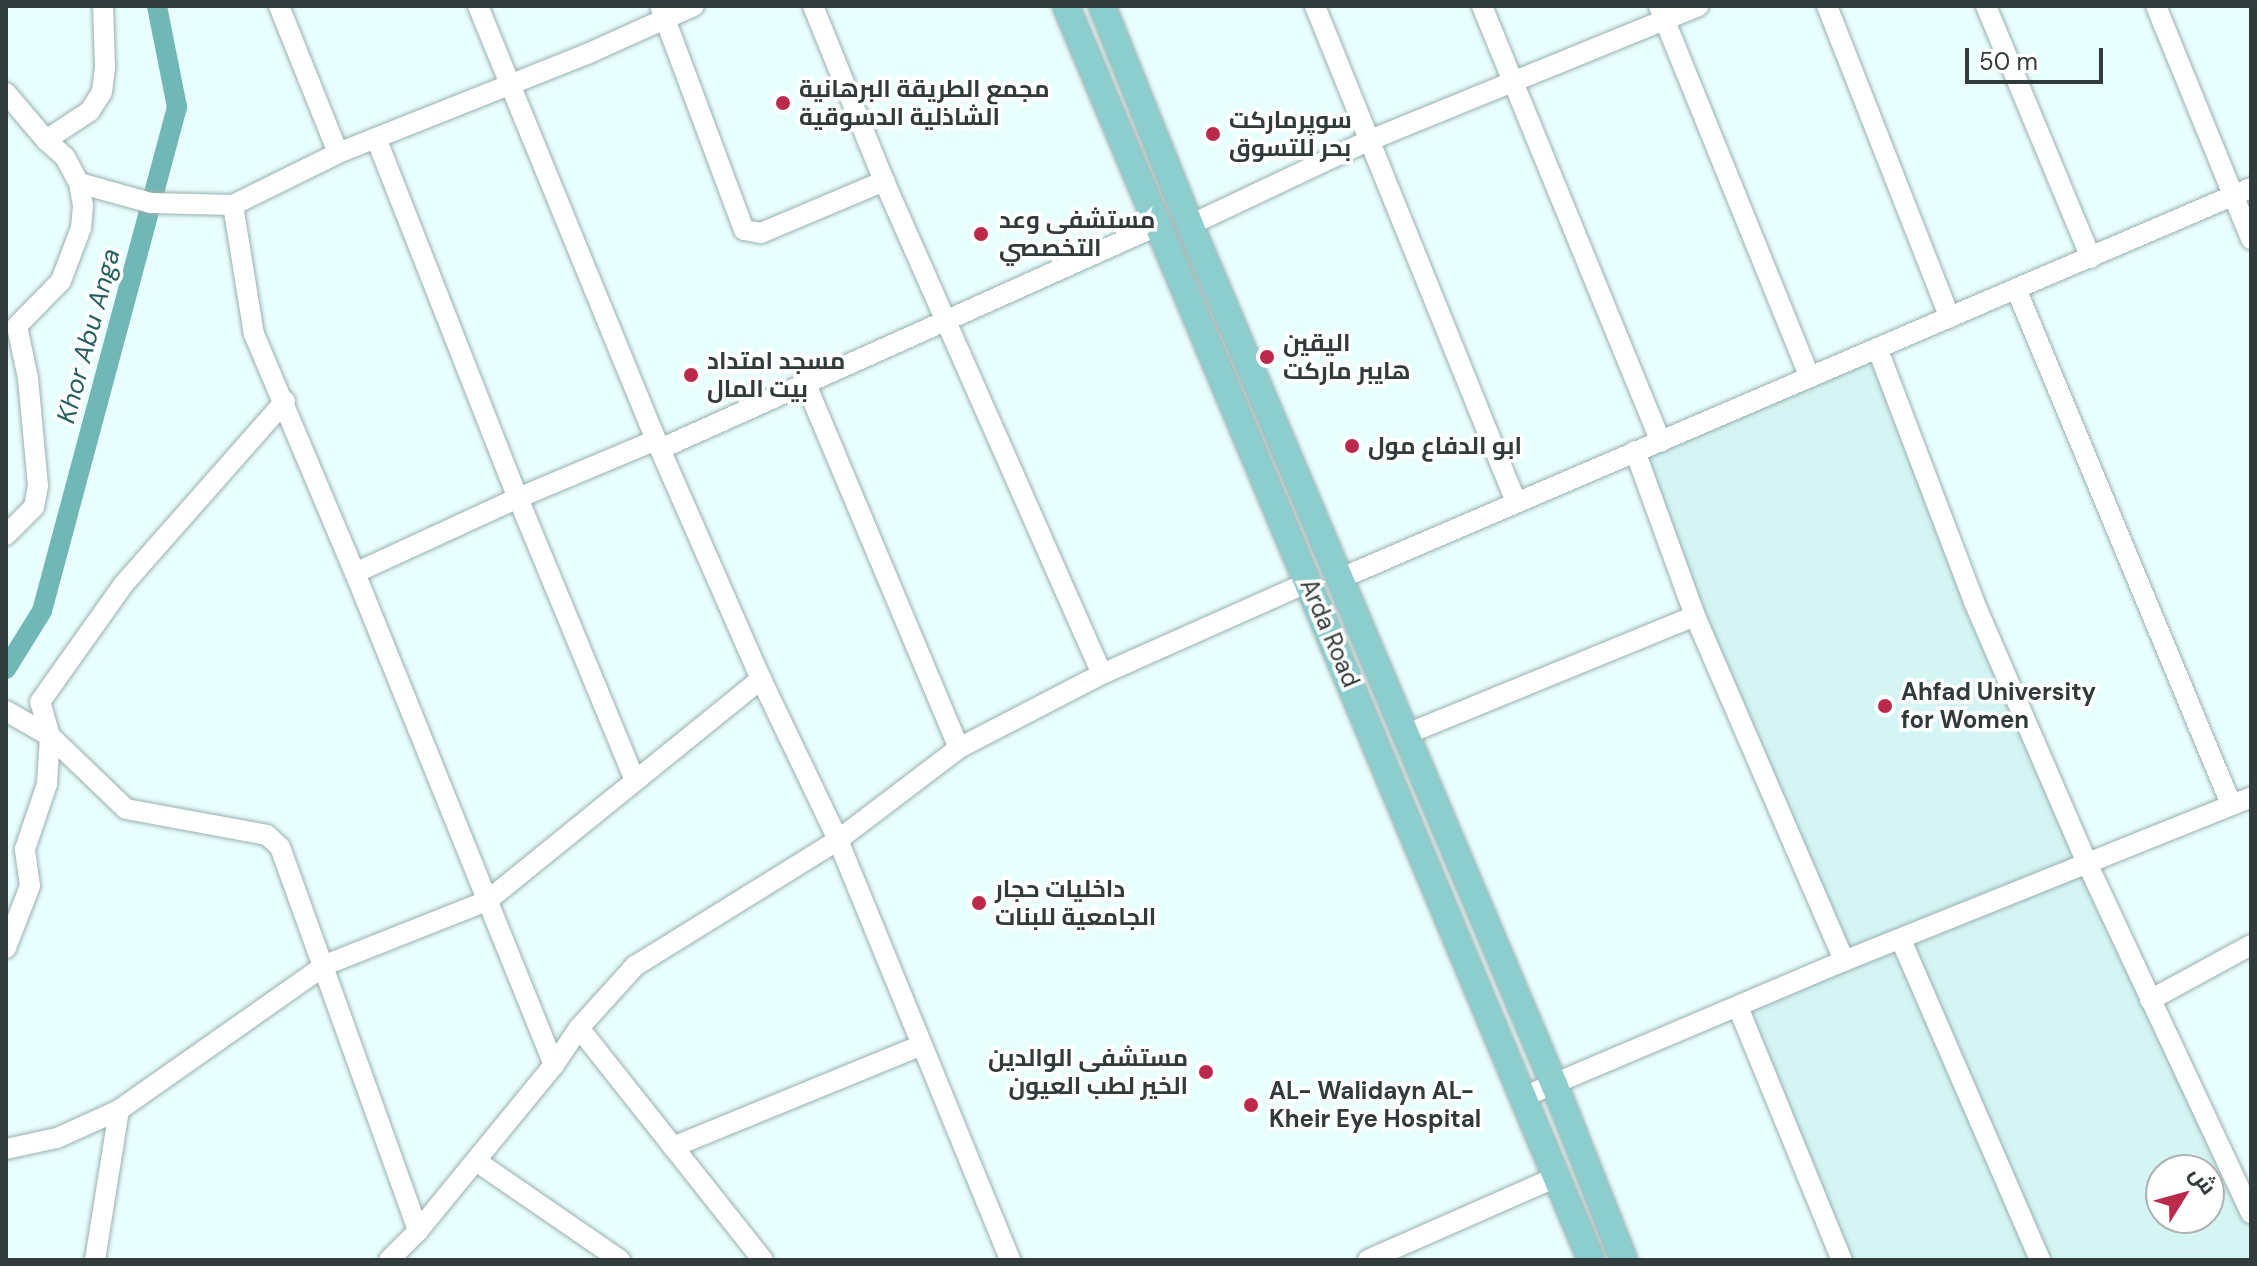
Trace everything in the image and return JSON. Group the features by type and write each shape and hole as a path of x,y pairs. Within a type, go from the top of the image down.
{"main road":[{"name":"Arda Road","path":"1066,6 1591,1260"},
{"name":"Arda Road","path":"1102,6 1190,225 1554,1084 1624,1260"},
{"path":"1112,113 1140,101"}],"street":[{"path":"46,140 90,111 102,92 105,66 103,6"},
{"path":"279,6 338,153"},
{"path":"478,6 658,445 761,679 838,840 1010,1260"},
{"path":"79,183 151,203 233,205 338,153 509,86 662,12 694,6"},
{"path":"813,6 884,181 1102,674"},
{"path":"1315,6 1516,502"},
{"path":"1482,6 1661,442"},
{"path":"1190,225 1368,141 1513,83 1662,13 1699,6"},
{"path":"1827,6 1950,318"},
{"path":"1986,6 2091,258"},
{"path":"2156,6 2242,192 2251,239"},
{"path":"662,12 744,230 761,233 884,181"},
{"path":"1662,13 1810,377"},
{"path":"6,93 46,140 65,157 79,183 83,206 81,228 61,281 17,326 28,378 38,486 34,507 6,535"},
{"path":"376,138 518,498 635,780"},
{"path":"1339,579 2242,192"},
{"path":"233,205 254,334 285,401 554,1065"},
{"path":"355,573 518,498 658,445 1159,225"},
{"path":"2017,291 2231,804"},
{"path":"1878,350 1974,602 2087,863 2251,1213"},
{"path":"6,355 28,378"},
{"path":"805,382 959,748"},
{"path":"6,948 30,886 25,849 47,784 50,736 40,702 123,585 285,401"},
{"path":"1635,451 1695,616 1844,961"},
{"path":"389,1260 418,1231 554,1065 579,1028 635,966 838,840 959,748 1102,674 1309,582"},
{"path":"1407,734 1695,616"},
{"path":"6,1149 57,1138 119,1110 325,965 487,901 761,679"},
{"path":"6,711 50,736 126,809 267,835 280,847 325,965 418,1231"},
{"path":"1523,1097 1844,961 2251,797"},
{"path":"1901,940 2040,1260"},
{"path":"2150,1000 2247,947 2251,970"},
{"path":"1738,1007 1842,1260"},
{"path":"579,1028 763,1260"},
{"path":"673,1147 922,1045"},
{"path":"95,1260 119,1110"},
{"path":"476,1161 620,1260"},
{"path":"1368,1260 1556,1177"}],"shaded area":[{"name":"Ahfad University for Women","path":"1878,350 2222,1154 2145,1154 2145,1234 2225,1234 2225,1160 2251,1221 2251,1260 1844,1260 1738,1007 1843,961 1635,451"}],"waterway":[{"name":"Khor Abu Anga","path":"6,669 42,611 177,107 157,6"}],"place":[{"name":"مجمع الطريقة البرهانية الشاذلية الدسوقية","path":"783,103"},
{"name":"سوپرمارکت بحر للتسوق","path":"1213,134"},
{"name":"مستشفى وعد التخصصي","path":"981,234"},
{"name":"اليقين هايبر ماركت","path":"1267,357"},
{"name":"مسجد امتداد بيت المال","path":"691,375"},
{"name":"ابو الدفاع مول","path":"1352,446"},
{"name":"Ahfad University for Women","path":"1885,706"},
{"name":"داخليات حجار الجامعية للبنات","path":"979,903"},
{"name":"مستشفى الوالدين الخير لطب العيون","path":"1206,1072"},
{"name":"AL- Walidayn AL- Kheir Eye Hospital","path":"1251,1105"}]}
